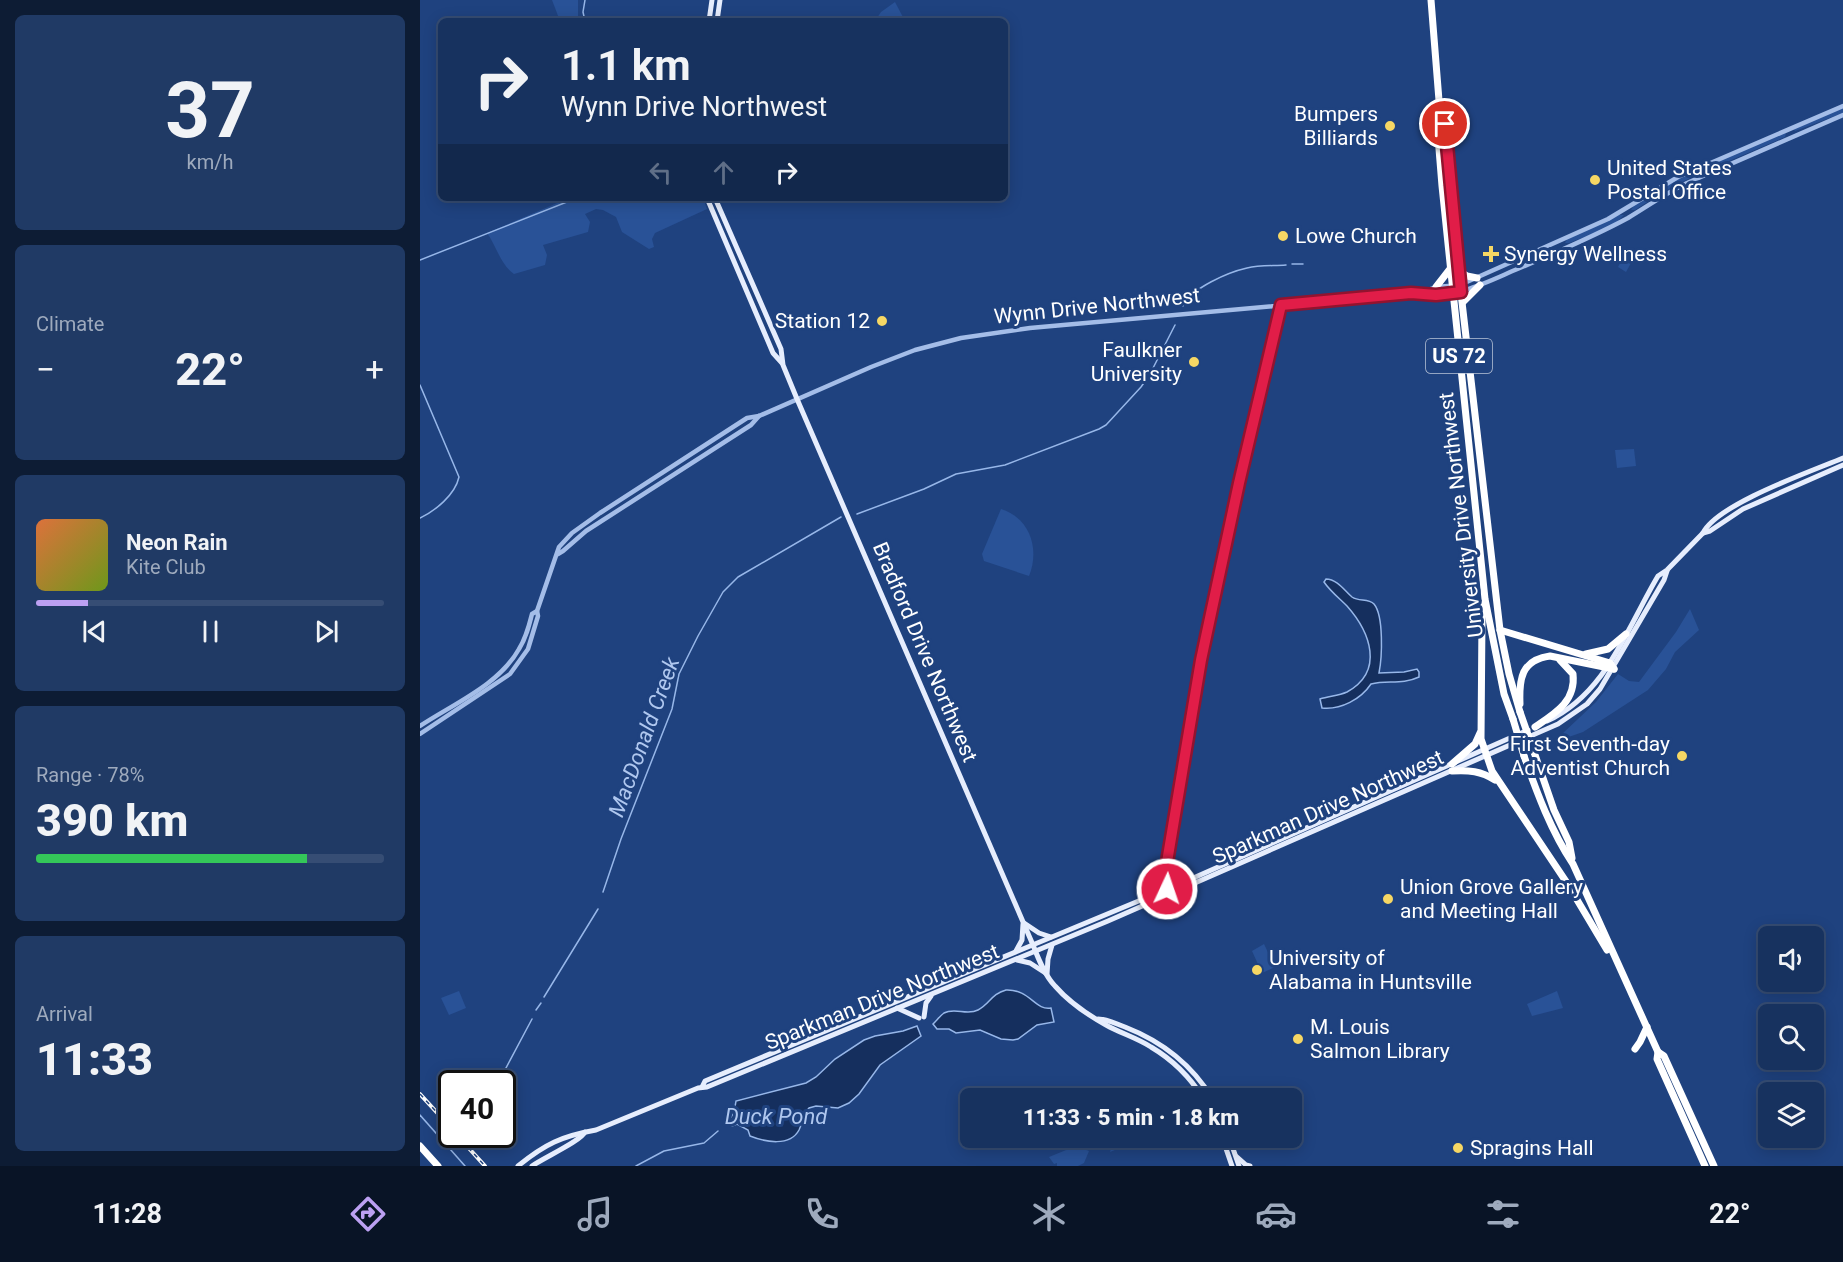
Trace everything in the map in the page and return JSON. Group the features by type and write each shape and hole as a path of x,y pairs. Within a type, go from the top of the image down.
{"highway":[{"name":"University Drive Northwest","path":"1431,0 1440,112 1445,124 1459,271 1500,630 1520,712 1561,826 1569,842 1573,864"},
{"name":"University Drive Northwest","path":"1440,112 1437,124 1450,269 1485,599 1504,694 1534,785 1561,846 1573,864 1629,987 1658,1052 1657,1059 1681,1112 1686,1114 1699,1132 1714,1166"},
{"path":"1436,287 1450,269"},
{"path":"1459,271 1478,281 1463,302"},
{"path":"1485,599 1482,618 1481,739 1492,771 1567,883 1629,987"},
{"path":"1500,630 1584,655 1610,666"},
{"path":"1584,655 1608,649 1626,634"},
{"path":"1520,712 1519,684 1525,668 1540,657 1550,656 1610,666"},
{"path":"1535,727 1562,707 1572,692 1573,674 1558,658"},
{"path":"1452,767 1475,744 1482,731"},
{"path":"1452,767 1484,773 1500,783"},
{"name":"US 72","path":"1534,785 1541,792 1554,823 1561,826"},
{"path":"1635,1049 1647,1027"},
{"name":"University Drive Northwest","path":"1658,1052 1664,1056 1705,1166"},
{"path":"420,1146 438,1166"}],"main road":[{"path":"709,18 712,0"},
{"path":"717,18 720,0"},
{"name":"Bradford Drive Northwest","path":"707,201 773,353 783,365"},
{"name":"Bradford Drive Northwest","path":"716,201 781,349 783,365 797,399 1034,949 1047,974"},
{"name":"Sparkman Drive Northwest","path":"1703,533 1707,525 1754,496 1843,458"},
{"name":"Sparkman Drive Northwest","path":"702,1087 705,1081 1015,952 1052,945 1573,715 1594,696 1658,576 1667,570 1703,533 1753,504 1843,465"},
{"name":"Sparkman Drive Northwest","path":"1486,752 1574,707 1610,666 1664,580 1667,570"},
{"name":"Sparkman Drive Northwest","path":"518,1166 548,1144 579,1132 596,1130 702,1087 707,1087 1017,960 1051,937 1168,892 1180,883 1452,767"},
{"path":"1166,871 1180,883"},
{"path":"1023,922 1039,933 1051,937"},
{"path":"1015,952 1022,940 1023,922"},
{"path":"1047,974 1047,959 1052,945"},
{"path":"1017,960 1030,963 1047,974 1053,985 1103,1024 1144,1043 1165,1056 1189,1078 1196,1088"},
{"path":"897,1008 922,1017 932,994"},
{"path":"1097,1018 1139,1032 1161,1045 1188,1066 1204,1088"},
{"name":"Sparkman Drive Northwest","path":"532,1166 554,1151 582,1138 585,1132"},
{"path":"1226,1148 1232,1166"},
{"path":"1233,1148 1239,1166"},
{"path":"1235,1155 1250,1166"}],"street":[{"path":"1478,281 1608,219 1678,177 1843,106"},
{"path":"1420,293 1436,295 1461,288 1587,238 1687,183 1843,115"},
{"name":"Wynn Drive Northwest","path":"420,734 501,681 514,669 528,650 551,567 563,542 591,519 747,418 759,416 906,354 961,338 1030,328 1420,293 1436,287 1452,289"},
{"path":"1168,892 1166,871 1201,660 1239,483 1281,305"},
{"name":"Wynn Drive Northwest","path":"420,726 503,670 518,651 526,635 532,614 537,611"}],"shaded area":[{"path":"552,0 578,0 578,18 559,18"},
{"path":"895,2 903,18 877,18 881,12"},
{"path":"1843,108 1843,113 1795,131 1794,129"},
{"path":"1786,133 1785,137 1713,166 1716,162"},
{"path":"1701,169 1705,170 1635,210 1631,210 1634,205"},
{"path":"562,201 704,201 707,209 655,233 652,239 654,247 649,249 622,232 616,217 596,209 585,214 590,222 588,232 543,245 547,255 545,265 514,274 502,260 487,233"},
{"path":"1618,215 1624,215 1606,228 1565,243 1567,239"},
{"path":"1627,250 1636,254 1626,272 1618,267"},
{"path":"1634,449 1636,466 1617,468 1615,450"},
{"path":"1001,509 1019,519 1030,536 1033,555 1029,576 984,561 982,554"},
{"path":"1690,609 1699,630 1675,652 1666,669 1648,690 1583,732 1560,740 1561,735 1596,702 1618,674 1629,681 1639,682"},
{"path":"1264,944 1275,967 1262,973 1252,951"},
{"path":"459,991 466,1008 449,1015 441,998"},
{"path":"1557,991 1563,1008 1532,1016 1527,1004"},
{"path":"1071,1148 1089,1151 1084,1163 1078,1166 1057,1166 1057,1163 1054,1164 1049,1157"}],"water":[{"path":"1326,579 1337,583 1352,597 1374,604 1381,627 1379,673 1417,669 1419,677 1407,681 1371,684 1350,702 1336,707 1322,708 1320,699 1347,692 1359,683 1370,662 1370,651 1362,627 1347,606 1326,585 1324,582"},
{"path":"1006,990 1021,993 1045,1008 1051,1008 1054,1022 1037,1025 1018,1039 1013,1040 1001,1039 980,1030 956,1033 949,1029 937,1029 933,1024 948,1011 974,1012 997,994"},
{"name":"Duck Pond","path":"917,1026 921,1036 880,1065 859,1094 849,1103 838,1108 816,1106 809,1108 799,1130 790,1139 777,1142 763,1140 750,1136 748,1130 737,1124 732,1126 729,1120 734,1113 736,1101 806,1083 835,1059 864,1040"}],"waterway":[{"path":"584,18 585,0"},
{"path":"420,260 569,201"},
{"name":"MacDonald Creek","path":"1292,264 1303,264"},
{"name":"MacDonald Creek","path":"1183,306 1187,299 1202,287 1231,273 1252,267 1286,265"},
{"name":"MacDonald Creek","path":"857,514 924,489 956,474 1005,465 1106,425 1150,374 1175,325"},
{"path":"420,385 459,477 457,484 444,502 420,518"},
{"name":"MacDonald Creek","path":"603,892 621,839 672,709 679,674 723,592 738,577 841,517"},
{"name":"MacDonald Creek","path":"544,997 598,909"},
{"path":"536,1010 541,1003"},
{"name":"MacDonald Creek","path":"505,1070 532,1019"},
{"path":"420,1115 465,1166"},
{"path":"636,1166 664,1151 704,1143 718,1131"}],"railway":[{"path":"420,1094 438,1114"},
{"path":"469,1148 485,1166"}],"place":[{"name":"Bumpers Billiards","path":"1390,126"},
{"name":"United States Postal Office","path":"1595,180"},
{"name":"Lowe Church","path":"1283,236"},
{"name":"Synergy Wellness","path":"1491,254"},
{"name":"Station 12","path":"882,321"},
{"name":"Faulkner University","path":"1194,362"},
{"name":"First Seventh-day Adventist Church","path":"1682,756"},
{"name":"Union Grove Gallery and Meeting Hall","path":"1388,899"},
{"name":"University of Alabama in Huntsville","path":"1257,970"},
{"name":"M. Louis Salmon Library","path":"1298,1039"},
{"name":"Spragins Hall","path":"1458,1148"}],"route":[{"path":"1167,889 1165,885 1166,868 1201,660 1239,483 1281,305 1411,293 1436,295 1461,292 1445,124"}]}
